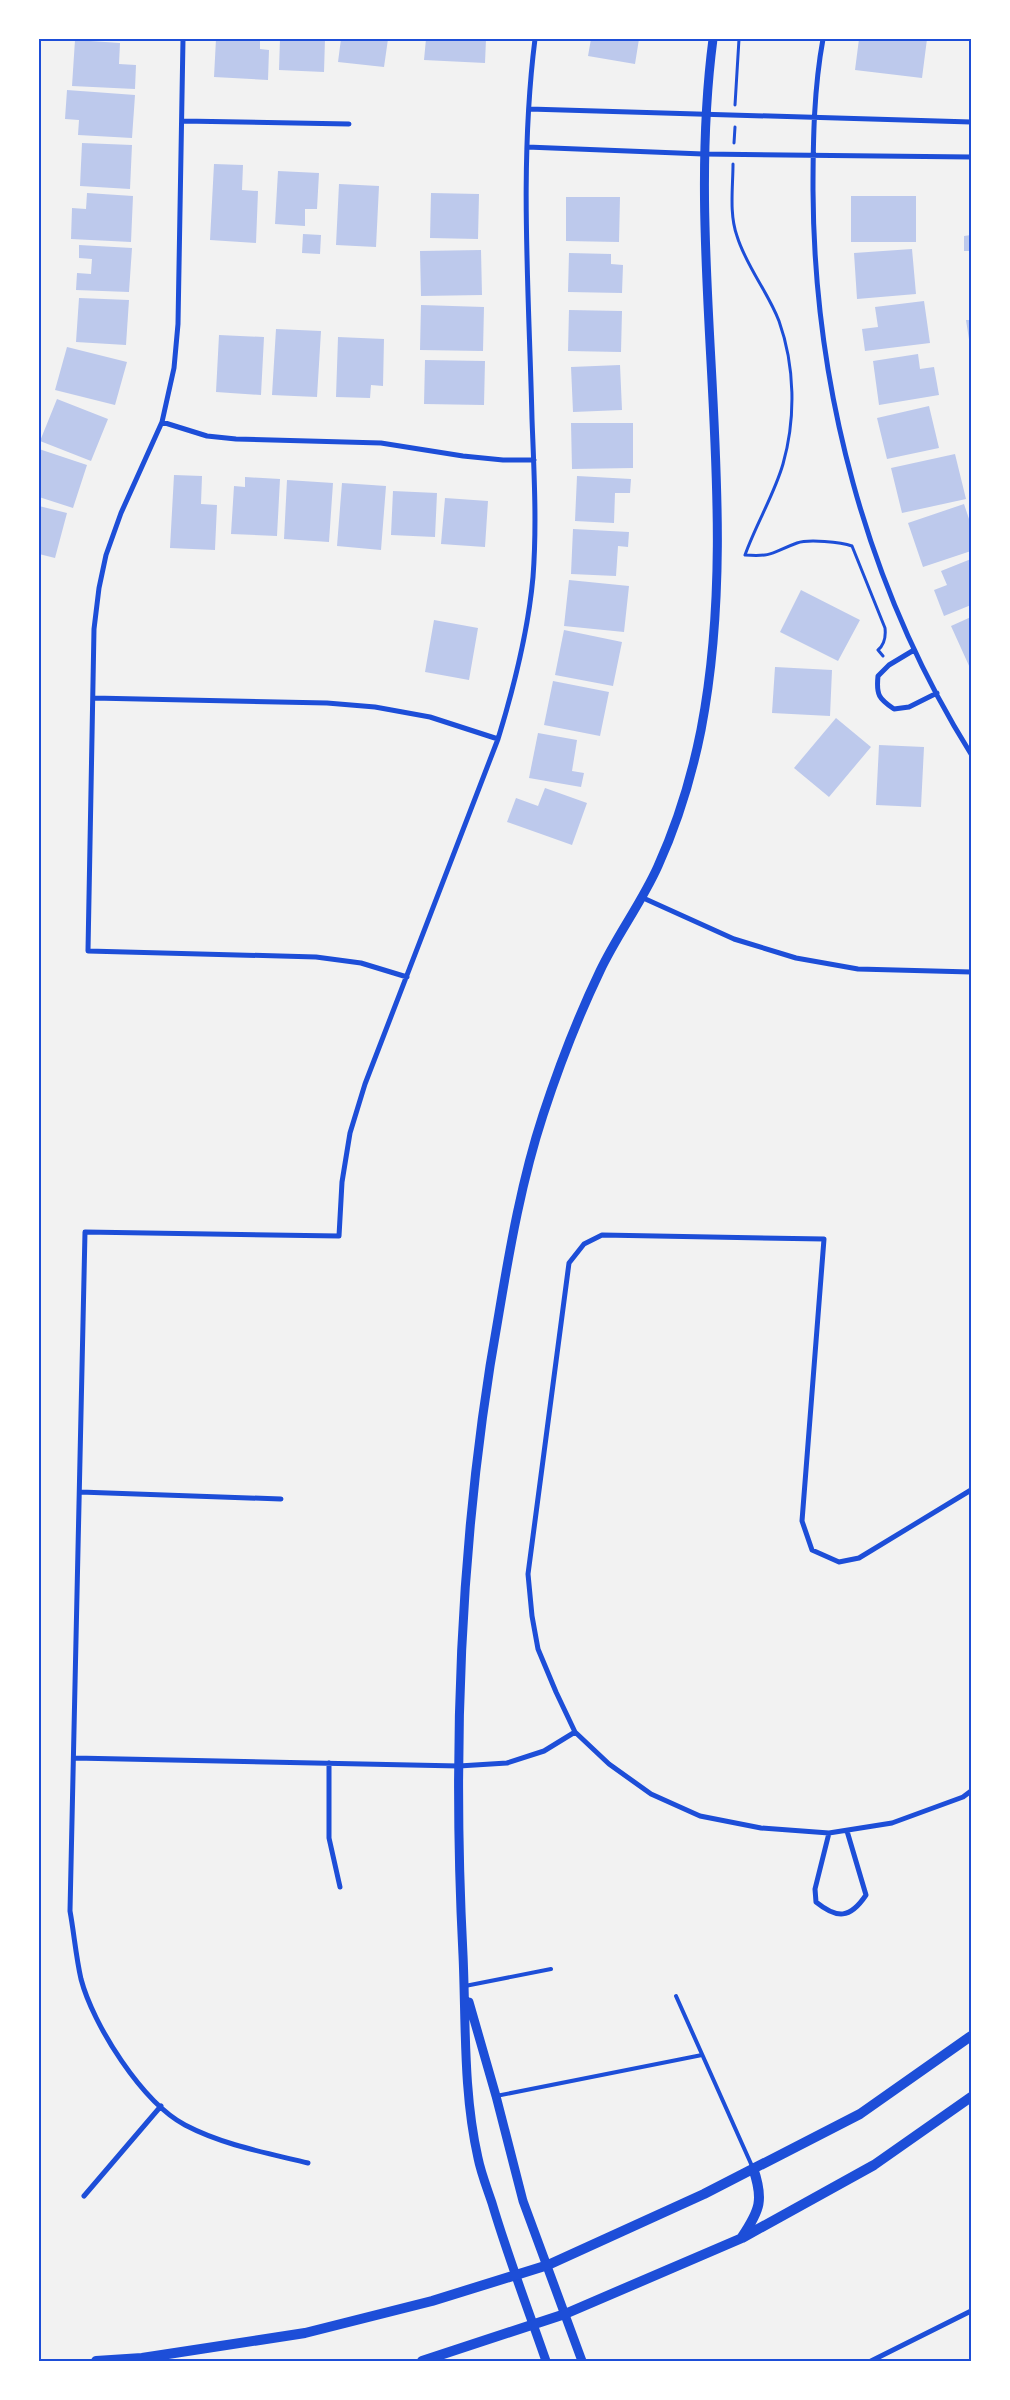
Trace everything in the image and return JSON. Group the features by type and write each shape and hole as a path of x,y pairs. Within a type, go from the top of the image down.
{"main road":[{"path":"96,2361 142,2358 305,2334 432,2301 548,2265 704,2194 860,2114 971,2036"},
{"path":"422,2361 565,2314 742,2238 874,2165 971,2097"},
{"path":"742,2238 756,2215 760,2200 761,2190 753,2168"}],"street":[{"path":"183,39 178,324 174,368 162,422 122,513 106,555 94,629 88,951 316,957 361,963 407,977"},
{"path":"308,2164 232,2145 184,2125 152,2098 121,2063 97,2019 81,1979 70,1911 86,1232 339,1236 342,1182 350,1133 365,1084 498,739 513,693 521,654 532,578 535,505 526,198 529,109 535,39"},
{"path":"546,2361 515,2276 478,2158 469,2099 458,1868 459,1766 469,1532 485,1390 513,1234 542,1117 601,968 660,861 678,811 700,738 711,670 717,606 704,154 713,39"},
{"path":"823,39 814,117 814,241 821,320 834,403 853,485 877,559 914,650 971,754"},
{"path":"529,109 971,122"},
{"path":"182,121 349,124"},
{"path":"527,147 704,154 971,157"},
{"path":"162,422 207,436 236,439 380,444 463,456 503,460 534,460"},
{"path":"914,650 890,664 878,676 876,690 883,702 894,710 909,707 937,693"},
{"path":"93,698 327,703 375,707 430,717 498,739"},
{"path":"641,897 734,939 796,958 858,969 971,972"},
{"path":"971,1490 860,1558 839,1562 812,1550 802,1521 824,1239 602,1235 584,1244 569,1263 528,1574 532,1616 538,1648 575,1732 609,1764 651,1794 700,1816 761,1828 829,1833 892,1823 971,1791"},
{"path":"80,1492 281,1499"},
{"path":"74,1758 459,1766 507,1763 544,1751 575,1732"},
{"path":"329,1763 329,1838 340,1887"},
{"path":"829,1833 815,1889 816,1902 830,1914 844,1914 859,1906 866,1895 847,1830"},
{"path":"464,1987 496,2096 523,2201 582,2361"},
{"path":"84,2196 162,2106"},
{"path":"871,2361 971,2311"}],"lane":[{"path":"464,1987 551,1969"},
{"path":"676,1996 753,2168"},
{"path":"496,2096 702,2055"}],"path":[{"path":"739,39 734,93 732,212 736,236 769,297 780,323 792,371 789,432 783,463 745,555 771,556 797,543 806,541 852,546 885,628 886,636 883,646 878,650 890,664"}],"building":[{"path":"216,39 260,39 260,49 269,50 268,80 214,77"},
{"path":"280,39 325,39 324,72 279,70"},
{"path":"341,39 388,39 384,67 338,62"},
{"path":"426,39 486,39 485,63 424,60"},
{"path":"591,39 639,39 635,64 588,56"},
{"path":"859,39 927,39 922,78 855,70"},
{"path":"75,40 120,43 119,64 136,65 135,89 72,86"},
{"path":"67,90 135,95 132,138 78,135 79,120 65,119"},
{"path":"82,143 132,145 130,189 80,186"},
{"path":"214,164 243,165 242,190 258,191 256,243 210,240"},
{"path":"278,171 319,173 317,209 305,209 305,226 275,224"},
{"path":"339,184 379,186 376,247 336,245"},
{"path":"87,193 133,196 131,242 71,239 72,208 86,209"},
{"path":"431,193 479,194 478,239 430,238"},
{"path":"851,196 916,196 916,242 851,242"},
{"path":"566,197 620,197 619,242 566,241"},
{"path":"303,234 321,235 320,254 302,253"},
{"path":"971,235 971,251 964,251 964,236"},
{"path":"79,245 132,248 129,292 76,290 77,273 91,274 92,259 79,258"},
{"path":"912,249 916,294 857,299 854,253"},
{"path":"481,250 482,295 421,296 420,251"},
{"path":"569,253 611,254 611,264 623,265 622,293 568,292"},
{"path":"79,298 129,300 126,345 76,342"},
{"path":"924,301 930,343 865,351 862,329 878,327 875,307"},
{"path":"421,305 484,307 483,351 420,350"},
{"path":"569,310 622,311 621,352 568,351"},
{"path":"966,320 971,320 971,346 970,346"},
{"path":"276,329 321,331 317,397 272,395"},
{"path":"219,335 264,337 261,395 216,392"},
{"path":"338,337 384,339 383,386 371,385 370,398 336,397"},
{"path":"67,347 127,362 115,405 55,390"},
{"path":"918,354 920,369 934,367 939,395 879,405 873,361"},
{"path":"425,360 485,361 484,405 424,404"},
{"path":"620,365 622,410 573,412 571,367"},
{"path":"57,399 108,419 91,461 40,441"},
{"path":"929,406 939,448 887,459 877,418"},
{"path":"571,423 633,423 633,468 572,469"},
{"path":"39,449 87,465 73,508 39,497"},
{"path":"955,454 966,499 902,513 891,468"},
{"path":"174,475 202,476 201,504 217,505 215,550 170,548"},
{"path":"577,476 631,479 630,493 615,493 614,523 575,521"},
{"path":"245,477 280,479 277,536 231,534 234,486 245,487"},
{"path":"287,480 333,483 329,542 284,539"},
{"path":"342,483 386,486 381,550 337,546"},
{"path":"393,491 437,493 435,537 391,535"},
{"path":"445,498 488,501 485,547 441,544"},
{"path":"964,504 971,525 971,551 923,567 908,523"},
{"path":"39,506 67,513 55,558 39,554"},
{"path":"573,529 629,532 628,547 618,546 616,576 571,574"},
{"path":"971,559 971,605 944,616 934,590 947,585 941,571"},
{"path":"569,580 629,586 624,632 564,626"},
{"path":"801,590 860,620 838,661 780,632"},
{"path":"971,617 971,667 970,668 951,626"},
{"path":"434,620 478,628 469,680 425,672"},
{"path":"564,630 622,642 613,686 555,675"},
{"path":"775,667 832,670 830,716 772,713"},
{"path":"553,681 609,692 600,736 544,725"},
{"path":"836,718 871,747 829,797 794,768"},
{"path":"538,733 577,740 572,771 584,773 581,787 529,778"},
{"path":"879,745 924,747 921,807 876,805"},
{"path":"545,788 587,803 572,845 507,822 516,798 538,806"}]}
